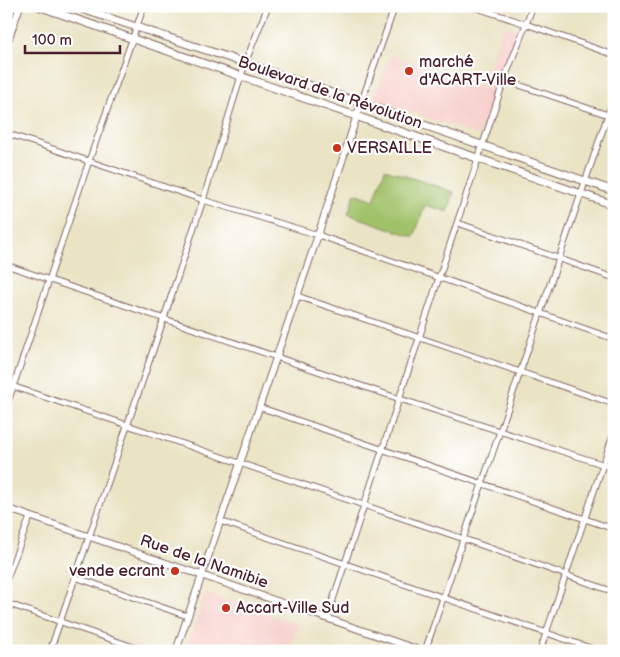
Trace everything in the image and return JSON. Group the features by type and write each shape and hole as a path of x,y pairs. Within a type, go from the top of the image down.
{"main road":[{"name":"Boulevard de la Révolution","path":"38,6 356,117 614,204"},
{"name":"Boulevard de la Révolution","path":"73,6 245,63 614,191"}],"street":[{"path":"6,46 20,6"},
{"path":"6,408 89,161 144,6"},
{"path":"50,651 164,318 245,63 268,6"},
{"path":"176,651 395,6"},
{"path":"471,6 614,55"},
{"path":"327,618 384,450 504,80 533,6"},
{"path":"504,80 611,116"},
{"path":"423,651 444,597 483,484 584,182 611,116 614,97"},
{"path":"6,133 203,200 318,236 614,339"},
{"path":"458,224 614,278"},
{"path":"6,265 400,399 614,468"},
{"path":"297,296 614,404"},
{"path":"6,384 128,424 614,592"},
{"path":"260,406 614,529"},
{"path":"540,651 614,432"},
{"name":"Rue de la Namibie","path":"6,508 423,651"},
{"path":"6,580 30,517"},
{"path":"220,521 599,651"},
{"path":"75,577 187,616"},
{"path":"6,603 145,651"},
{"path":"122,651 124,644"}],"shaded area":[{"name":"marché d'ACART-Ville","path":"503,25 517,30 480,136 374,99 390,55 481,87"},
{"name":"Accart-Ville Sud","path":"205,593 298,624 289,651 186,651"}],"green space":[{"path":"385,169 454,192 448,212 425,205 414,237 348,214 355,193 374,200"}],"place":[{"name":"marché d'ACART-Ville","path":"409,71"},
{"name":"VERSAILLE","path":"337,148"},
{"name":"vende ecrant","path":"175,571"},
{"name":"Accart-Ville Sud","path":"226,608"}]}
